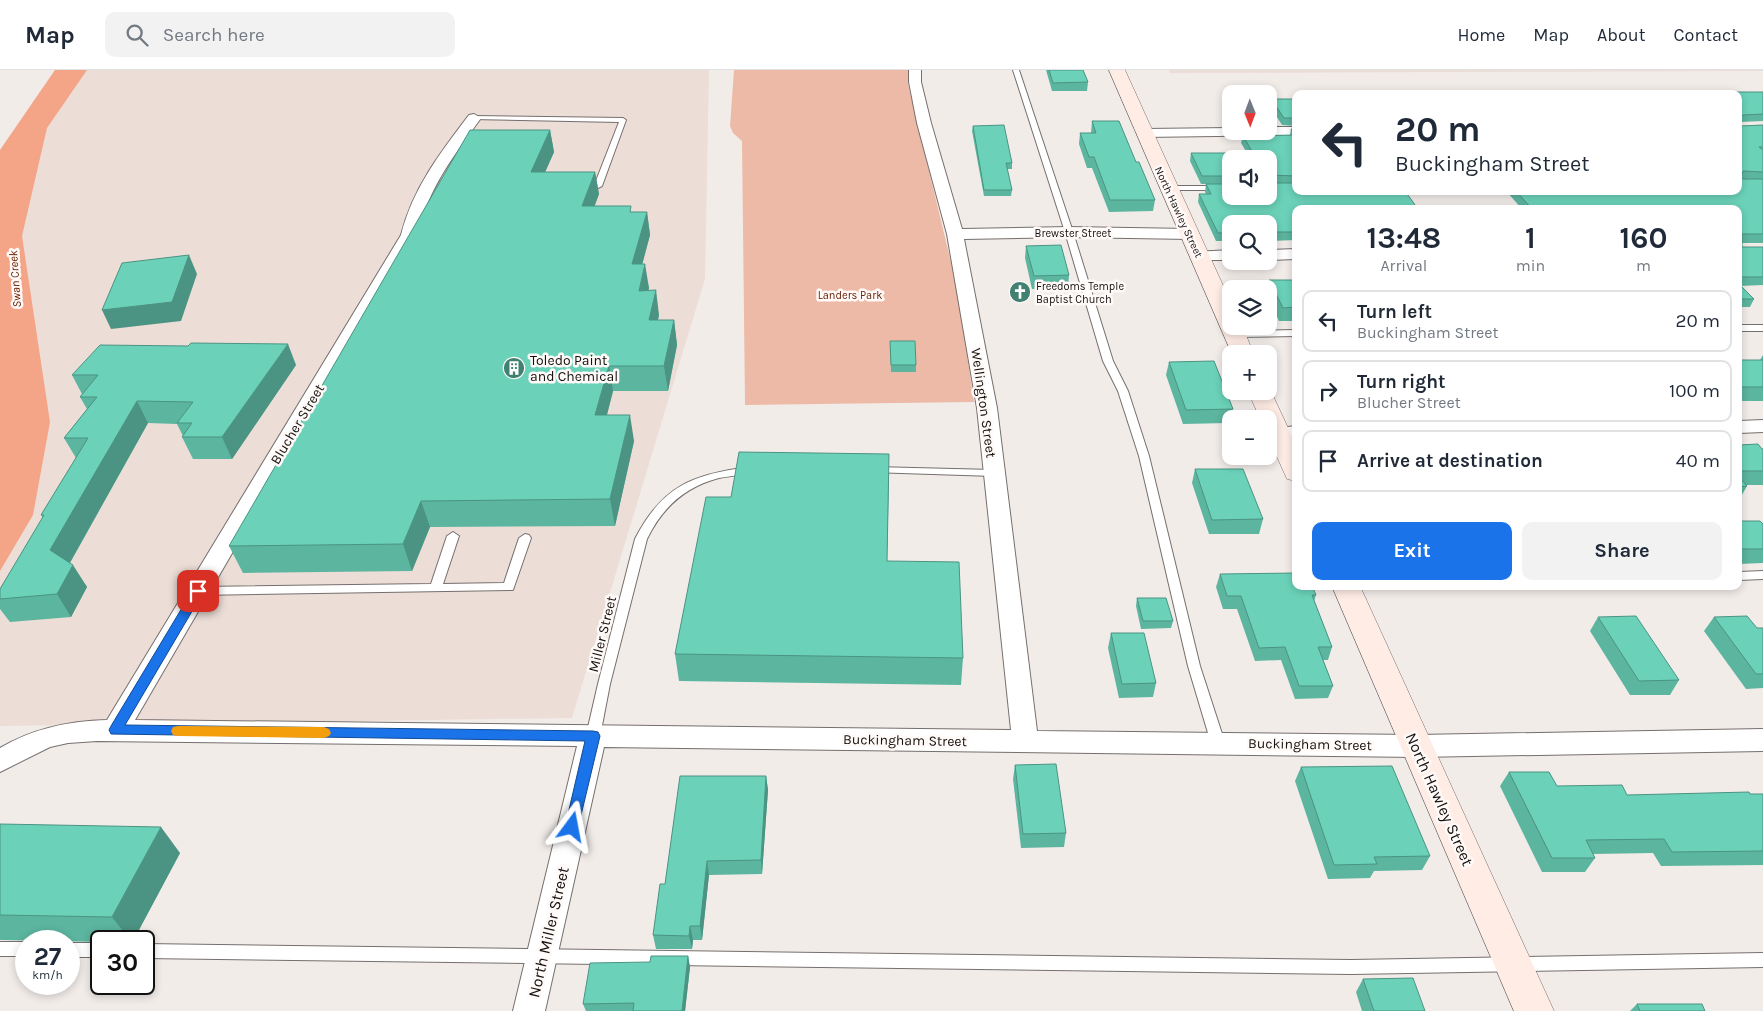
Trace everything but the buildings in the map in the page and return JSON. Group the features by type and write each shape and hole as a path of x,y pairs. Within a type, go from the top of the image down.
{"street":[{"name":"Wellington Street","path":"915,70 915,82 924,123 955,234 987,408 1025,741"},
{"name":"North Hawley Street","path":"1117,70 1222,306"},
{"name":"Blucher Street","path":"116,730 409,235 414,213 435,169 474,118"},
{"path":"1144,133 1292,132"},
{"name":"Brewster Street","path":"955,234 1070,232 1190,234"},
{"path":"1277,255 1292,254"},
{"path":"1200,256 1222,255"},
{"path":"1266,400 1287,432 1292,455"},
{"path":"1742,426 1763,426"},
{"name":"North Hawley Street","path":"1348,590 1534,1011"},
{"name":"Buckingham Street","path":"0,761 22,747 48,736 73,731 116,730 1417,746 1763,740"},
{"name":"North Miller Street","path":"529,1011 593,736"}],"lane":[{"path":"1016,70 1070,232 1108,362 1123,391 1144,456 1194,666 1218,743"},
{"path":"474,118 623,120 598,186"},
{"path":"1168,188 1222,188"},
{"path":"1742,328 1763,328"},
{"path":"1277,333 1292,333"},
{"name":"Miller Street","path":"593,736 604,684 641,540 648,522 676,492 695,482 719,475 758,469"},
{"path":"860,469 994,473"},
{"path":"436,588 453,536"},
{"path":"198,591 509,587 525,538"},
{"path":"1742,576 1763,575"},
{"path":"0,949 15,949"},
{"path":"155,951 1351,967 1763,960"}],"shaded area":[{"path":"55,70 709,70 705,279 572,718 0,726 0,150"},
{"path":"1169,70 1763,70 1763,71 1170,73"}],"green space":[{"name":"Landers Park","path":"734,70 909,70 908,84 957,287 974,402 745,405 742,141 733,133 730,126"}],"water":[{"name":"Swan Creek","path":"55,70 87,70 47,128 22,236 50,422 33,515 0,571 0,150"}],"slow traffic":[{"path":"178,731 324,733"}],"place":[{"name":"Freedoms Temple Baptist Church","path":"1020,292"},
{"name":"Toledo Paint and Chemical","path":"514,368"}],"route":[{"path":"198,591 116,730 593,736 572,827"}]}
